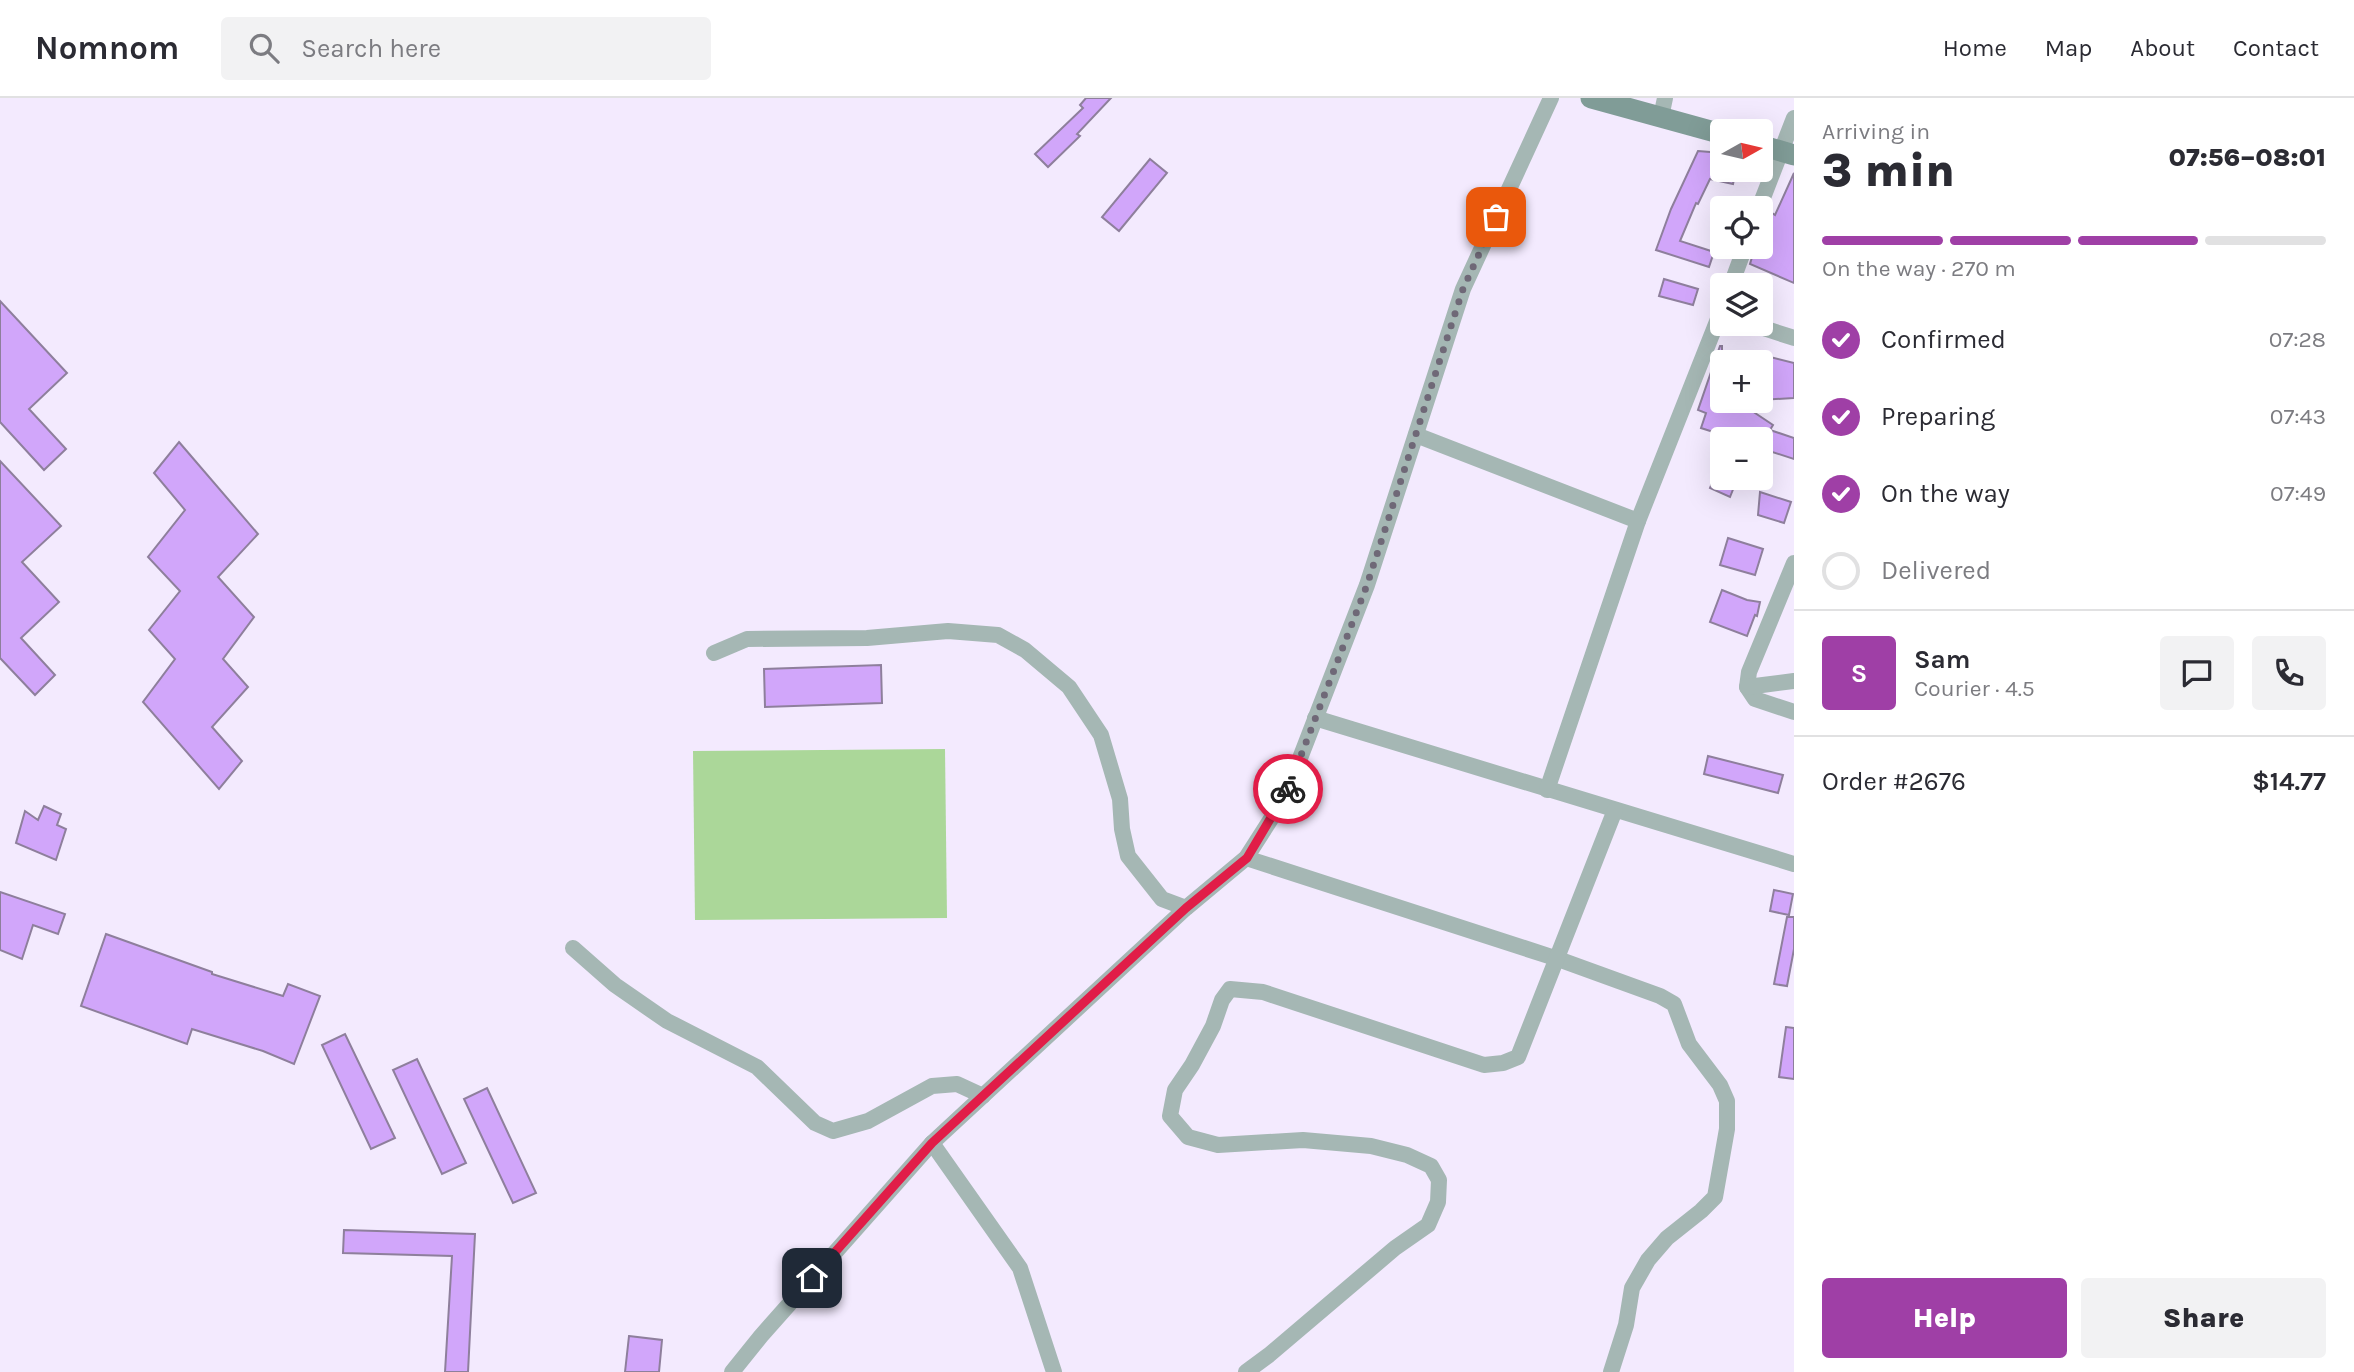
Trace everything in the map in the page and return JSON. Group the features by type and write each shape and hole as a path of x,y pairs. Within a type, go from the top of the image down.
{"street":[{"path":"732,1372 761,1335 932,1143 1186,908 1247,858 1285,797 1367,585 1463,289 1551,98"},
{"path":"1591,98 1663,107 1710,129"},
{"path":"1763,196 1778,150 1794,118"},
{"path":"1773,331 1794,338"},
{"path":"1547,790 1638,521 1711,336"},
{"path":"1416,435 1638,521"},
{"path":"1794,563 1749,673 1747,687 1755,699 1794,712"},
{"path":"714,653 747,639 867,638 948,631 998,635 1025,650 1069,687 1101,735 1120,799 1122,829 1128,856 1162,899 1186,908"},
{"path":"1747,687 1794,681"},
{"path":"1315,718 1794,864"},
{"path":"1246,1372 1386,1255 1428,1225 1438,1202 1439,1180 1432,1166 1408,1155 1371,1146 1303,1140 1218,1144 1188,1137 1170,1115 1175,1090 1198,1055 1213,1026 1222,1000 1230,989 1263,992 1484,1065 1503,1063 1518,1057 1615,810"},
{"path":"1247,858 1558,959 1660,996 1674,1004 1689,1044 1720,1085 1727,1101 1727,1129 1715,1197 1667,1238 1648,1260 1632,1288 1626,1325 1611,1372"},
{"path":"573,948 615,985 667,1021 757,1067 815,1124 833,1131 868,1121 932,1086 957,1084 983,1096"},
{"path":"932,1143 1020,1268 1054,1372"}],"green space":[{"path":"945,749 947,918 695,920 693,751"}],"building":[{"path":"1086,98 1111,98 1077,134 1080,136 1048,167 1035,154 1083,108 1080,105"},
{"path":"1698,151 1710,152 1710,179 1698,204 1696,203 1680,241 1710,251 1712,259 1709,267 1656,250 1671,209"},
{"path":"1150,159 1167,173 1119,231 1102,217"},
{"path":"1794,173 1794,283 1750,264 1751,259 1773,259 1773,214 1775,215"},
{"path":"1664,279 1698,289 1693,305 1659,296"},
{"path":"0,301 67,373 29,409 66,449 44,470 0,422"},
{"path":"1773,358 1794,363 1794,398 1773,399"},
{"path":"1710,375 1710,413 1755,413 1773,425 1710,427 1710,431 1701,428 1706,413 1698,410"},
{"path":"1773,431 1794,438 1794,459 1773,452"},
{"path":"179,442 258,534 218,577 254,617 223,659 248,687 212,727 242,761 219,789 143,702 175,659 149,630 180,591 148,557 185,510 154,473"},
{"path":"0,461 61,526 22,562 59,602 21,638 55,675 35,695 0,658"},
{"path":"1714,490 1733,490 1730,497"},
{"path":"1760,492 1791,502 1784,523 1758,515"},
{"path":"1728,538 1763,549 1755,575 1720,565"},
{"path":"1722,590 1760,602 1757,616 1755,615 1747,636 1710,622"},
{"path":"881,665 882,703 765,707 764,669"},
{"path":"1708,756 1783,775 1778,793 1704,774"},
{"path":"44,806 61,814 57,825 66,829 56,860 16,843 25,811 38,820"},
{"path":"1774,890 1793,894 1789,915 1770,911"},
{"path":"0,892 65,914 58,934 33,925 22,959 0,950"},
{"path":"1787,917 1794,917 1794,949 1787,986 1774,984"},
{"path":"106,934 212,974 283,996 288,984 320,996 294,1064 263,1051 192,1029 187,1044 81,1006"},
{"path":"1786,1027 1794,1028 1794,1079 1779,1077"},
{"path":"345,1034 395,1138 371,1149 322,1045"},
{"path":"417,1059 466,1163 442,1174 393,1070"},
{"path":"487,1088 536,1193 513,1203 464,1099"},
{"path":"344,1230 475,1234 468,1372 445,1372 452,1256 343,1253"},
{"path":"629,1336 662,1340 659,1372 625,1372"}],"way so far":[{"path":"1288,789 1367,585 1463,289 1496,217"}],"route":[{"path":"812,1278 932,1143 1186,908 1247,858 1288,789"}]}
